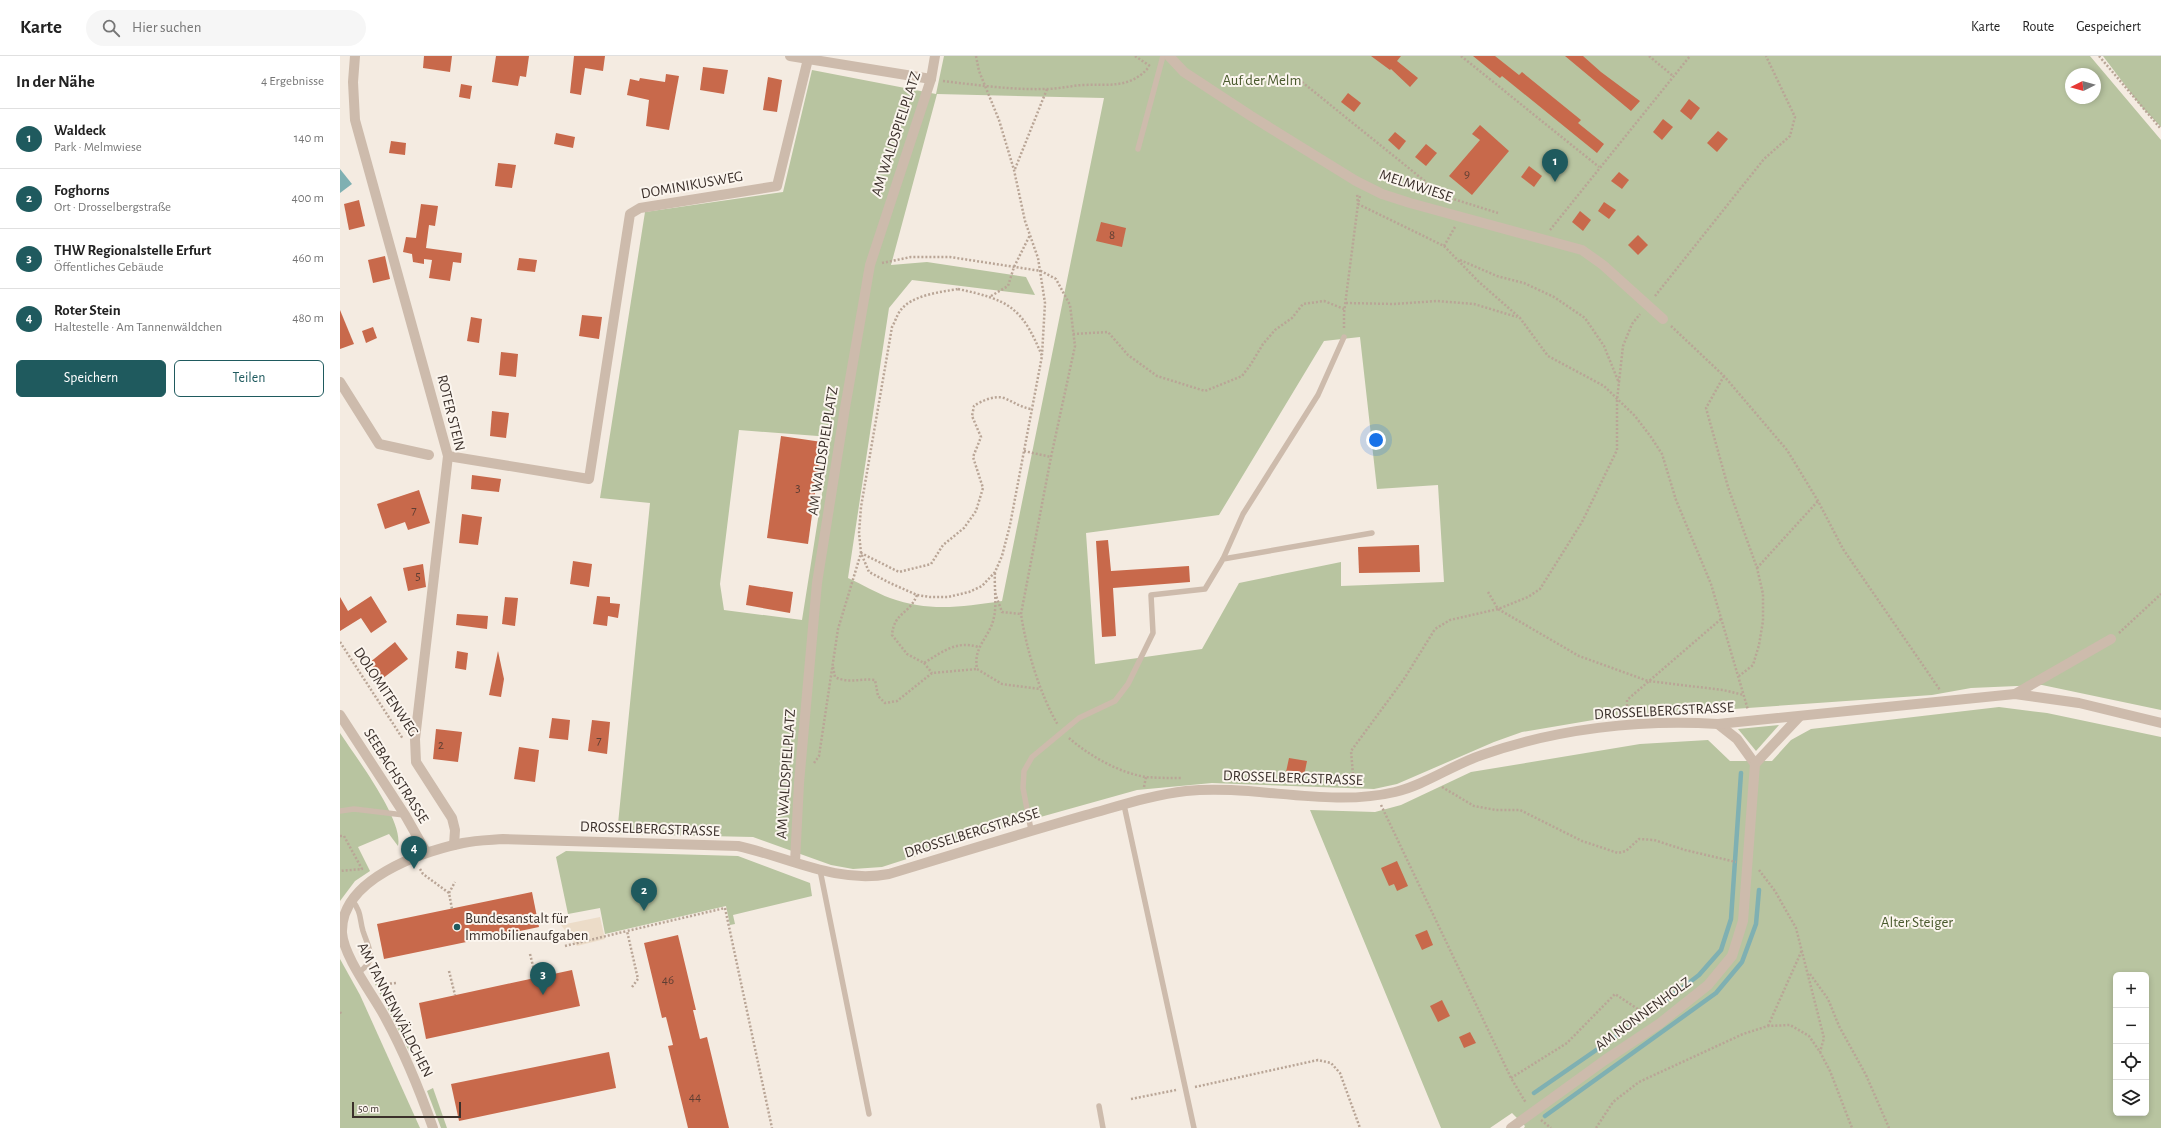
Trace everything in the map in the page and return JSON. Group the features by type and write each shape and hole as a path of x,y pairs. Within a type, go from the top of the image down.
{"street":[{"name":"ROTER STEIN","path":"355,56 353,82 355,120 448,456 415,739 415,753 416,762 452,818 456,830 454,845"},
{"path":"790,56 930,79"},
{"name":"AM WALDSPIELPLATZ","path":"795,862 799,783 817,583 845,408 870,265 930,79 935,56"},
{"name":"MELMWIESE","path":"1169,56 1184,72 1217,94 1362,184 1389,196 1582,250 1603,265 1663,319"},
{"name":"DOMINIKUSWEG","path":"448,456 589,479 630,214 640,208 777,186 808,58"},
{"path":"340,382 379,444 429,455"},
{"path":"2015,694 2111,639"},
{"name":"DROSSELBERGSTRASSE","path":"426,852 479,840 503,839 738,846 765,852 820,870 851,877 870,878 882,876 1031,830 1143,799 1184,791 1229,789 1377,796 1397,792 1479,756 1524,741 1627,725 1692,722 1718,724 2015,694 2079,703 2161,723"},
{"name":"SEEBACHSTRASSE","path":"340,715 405,815 426,852"},
{"path":"1718,724 1737,739 1756,764 1799,717"},
{"name":"AM NONNENHOLZ","path":"1510,1128 1659,1024 1708,985 1732,956 1742,921 1756,764"},
{"name":"AM TANNENWÄLDCHEN","path":"426,852 374,878 351,898 343,914 342,935 348,953 387,1020 421,1092 433,1128"}],"lane":[{"path":"1138,149 1163,56"},
{"path":"1031,830 1023,788 1024,770 1032,756 1063,732 1078,718 1115,701 1128,684 1153,633 1151,596 1205,589 1223,559 1243,514 1318,395 1344,336"},
{"path":"1223,559 1372,533"},
{"path":"1124,805 1194,1128"},
{"path":"340,811 354,809 405,815"},
{"path":"820,870 869,1114"},
{"path":"351,898 361,912 363,930 371,953 368,966 359,972"},
{"path":"1099,1106 1103,1128"}],"path":[{"path":"976,56 985,87 999,120 1014,170 1025,221 1041,271 1045,303 1042,356 1010,525 1002,556 995,572 982,586 968,592 948,597 917,595 869,572 861,553 859,533 861,507 892,327 901,309 932,293 958,290 991,296 1015,310 1031,331 1042,356"},
{"path":"1135,56 1150,66"},
{"path":"1461,56 1599,167"},
{"path":"1649,56 1674,76"},
{"path":"1543,239 1599,167 1690,56"},
{"path":"1355,796 1351,751 1404,679 1435,628 1450,620 1498,609 1528,597 1540,589 1582,522 1617,450 1617,400 1623,346 1632,324 1764,159 1790,136 1795,118 1766,56"},
{"path":"2100,56 2161,129"},
{"path":"930,79 985,87 1046,89 1125,83 1142,76 1155,61"},
{"path":"1302,82 1426,182 1428,191 1504,215"},
{"path":"1014,170 1046,89"},
{"path":"1344,336 1344,309 1362,184"},
{"path":"1358,198 1358,204"},
{"path":"1358,204 1444,246 1479,282 1520,318 1548,356 1604,386 1635,416 1662,454 1676,500 1711,584 1720,619 1740,676 1751,721"},
{"path":"1444,246 1462,216"},
{"path":"1543,227 1550,229"},
{"path":"991,296 1008,286 1014,267 1030,235"},
{"path":"870,265 911,257 950,257 1041,271 1056,279 1070,305 1075,346 1051,456 1021,614 1040,689 1063,732 1096,758 1146,777 1189,778"},
{"path":"1458,259 1496,276 1524,283 1554,297 1585,318 1604,346 1619,385"},
{"path":"1073,334 1108,332 1128,355 1157,376 1205,391 1242,376 1263,344 1275,330 1292,318 1303,304 1324,301 1344,309"},
{"path":"1346,303 1394,304 1437,301 1452,302 1474,304 1520,318"},
{"path":"1663,319 1724,376 1787,450 1851,560 1940,690 1950,701"},
{"path":"1724,376 1706,408 1728,486 1757,568 1763,594 1763,621 1753,665 1740,676"},
{"path":"861,553 899,572 931,564 943,545 964,528 976,511 983,488 973,457 981,437 972,416 974,406 983,400 1003,398 1020,408 1031,409"},
{"path":"1024,451 1051,456"},
{"path":"1757,568 1818,501"},
{"path":"799,783 819,756 838,629 861,553"},
{"path":"977,668 976,657 978,648 987,636 995,616 995,572"},
{"path":"994,589 1002,612 1021,614"},
{"path":"1488,592 1498,609 1579,656 1648,681 1723,690 1744,695"},
{"path":"2111,639 2161,594"},
{"path":"917,595 913,604 907,611 898,616 893,625 892,635 907,654 924,663 932,674"},
{"path":"1627,725 1627,700 1720,619"},
{"name":"DOLOMITENWEG","path":"340,642 403,739 415,753"},
{"path":"924,663 948,648 958,645 968,644 978,648"},
{"path":"833,664 836,677 844,681 864,679 875,680 878,696 885,703 897,701 932,674 977,668 1002,684 1040,689"},
{"path":"1435,783 1474,806 1496,810 1520,810 1582,841 1618,853 1626,851 1639,839 1654,840 1720,859 1747,864 1758,869 1775,891 1796,928 1824,1038 1820,1052"},
{"path":"1377,796 1512,1078 1532,1112"},
{"path":"340,836 344,836 362,869 340,871"},
{"path":"424,874 449,893"},
{"path":"452,909 449,893 455,882"},
{"path":"565,946 725,908 772,1128"},
{"path":"627,931 638,979 632,987"},
{"path":"1768,1026 1802,950"},
{"path":"530,954 536,978"},
{"path":"449,971 455,995"},
{"path":"1808,973 1828,999 1839,1026 1866,1076 1889,1128"},
{"path":"386,984 396,983"},
{"path":"1512,1078 1567,1043 1615,994 1659,1024"},
{"path":"1596,1128 1613,1102 1639,1082 1743,1034 1768,1026 1790,1025 1809,1036 1820,1052 1830,1072 1852,1128"},
{"path":"1131,1099 1185,1088 1226,1082 1318,1060 1331,1063 1340,1072 1360,1128"}],"green space":[{"name":"Auf der Melm","path":"944,56 2090,56 2100,68 2065,68 2065,104 2101,104 2101,69 2161,140 2161,710 2042,685 1971,688 1932,695 1605,718 1522,732 1494,742 1397,784 1374,789 1212,783 1137,790 1019,823 882,867 853,869 831,865 753,837 617,834 650,503 600,498 645,212 783,192 812,70 936,94","holes":["937,94 1104,98 1002,601 945,607 918,605 890,598 848,578 889,308 912,280 1035,295 1026,277 927,262 891,265","1360,337 1377,489 1438,485 1444,582 1341,586 1341,562 1239,583 1202,649 1095,664 1086,533 1219,515 1324,341","739,430 831,437 802,620 724,610 720,584"]},
{"path":"2103,56 2161,56 2161,127 2140,105"},
{"name":"Alter Steiger","path":"1999,707 2047,713 2161,737 2161,1128 1524,1128 1525,1126 1512,1113 1490,1128 1441,1128 1310,810 1375,812 1401,805 1471,772 1640,744 1708,740 1730,761 1772,761 1791,740 1811,729"},
{"path":"1779,725 1756,751 1738,729"},
{"path":"340,733 367,772 386,805 394,821 398,835 398,846 389,834 358,847 370,871 355,881 340,901"},
{"path":"566,851 738,856 810,883 812,896 733,915 735,924 730,925 726,906 605,934 600,908 568,914 556,857"},
{"path":"340,959 360,995 420,1128 340,1128"},
{"path":"380,981 414,1049 409,1051 375,984"},
{"path":"433,1088 447,1128 441,1128 427,1091"}],"shaded area":[{"path":"600,917 605,939 577,946 561,925"}],"water":[{"path":"340,169 352,184 340,193"}],"building":[{"path":"424,56 452,56 450,72 423,68"},
{"path":"496,56 529,56 526,77 520,76 518,86 492,82"},
{"path":"574,56 605,56 603,71 585,68 581,95 570,93"},
{"path":"1371,56 1401,56 1397,61 1418,78 1410,87 1391,69 1390,70"},
{"path":"1473,56 1495,56 1519,75 1522,72 1581,120 1578,123 1604,144 1597,153 1502,76 1500,78"},
{"path":"1565,56 1583,56 1601,72 1640,101 1631,111"},
{"path":"703,67 728,70 724,94 700,90"},
{"path":"666,74 679,76 669,130 646,126 649,100 627,95 630,79 639,81 640,78 665,82"},
{"path":"768,77 782,80 777,112 763,110"},
{"path":"461,84 472,86 470,99 459,97"},
{"path":"1348,93 1361,103 1354,112 1341,102"},
{"path":"1689,99 1700,108 1691,120 1680,111"},
{"path":"1663,119 1673,127 1662,140 1653,132"},
{"path":"1480,125 1509,151 1472,195 1449,176 1480,140 1472,134"},
{"path":"1718,131 1728,139 1717,152 1707,143"},
{"path":"1395,132 1406,141 1399,150 1388,140"},
{"path":"556,133 575,137 573,148 554,144"},
{"path":"391,141 406,143 405,155 389,153"},
{"path":"1426,144 1437,153 1426,166 1415,157"},
{"path":"498,163 516,165 512,188 495,186"},
{"path":"1529,166 1542,176 1534,187 1521,177"},
{"path":"1619,172 1629,180 1622,189 1611,181"},
{"path":"359,200 365,226 349,230 344,204"},
{"path":"1604,202 1616,210 1609,219 1598,211"},
{"path":"421,204 438,206 435,226 429,225 426,248 462,253 461,263 453,262 450,281 429,278 432,260 424,259 424,264 413,262 412,254 403,252 406,237 416,238"},
{"path":"1580,211 1591,220 1583,231 1572,222"},
{"path":"1101,222 1126,228 1122,247 1096,241"},
{"path":"1638,235 1648,245 1638,255 1628,245"},
{"path":"385,256 390,279 373,283 368,260"},
{"path":"519,258 537,260 535,272 517,270"},
{"path":"340,310 354,344 340,349"},
{"path":"582,315 602,317 599,339 579,336"},
{"path":"471,317 482,319 479,343 467,341"},
{"path":"373,327 377,338 366,343 362,331"},
{"path":"501,352 518,354 516,377 499,375"},
{"path":"492,411 509,413 506,438 490,436"},
{"path":"781,436 822,442 808,544 767,538"},
{"path":"472,475 501,479 499,492 471,489"},
{"path":"419,490 430,523 408,530 405,522 385,529 377,504"},
{"path":"462,514 482,517 478,545 459,543"},
{"path":"1108,540 1111,571 1189,566 1190,582 1113,588 1116,636 1102,637 1096,541"},
{"path":"1419,545 1420,572 1359,573 1358,547"},
{"path":"573,561 592,564 589,587 570,584"},
{"path":"423,564 426,587 408,591 403,568"},
{"path":"749,585 793,592 790,613 746,605"},
{"path":"371,596 387,622 371,633 361,618 340,631 340,597 348,611"},
{"path":"597,596 610,597 610,603 620,604 618,618 608,616 607,626 593,624"},
{"path":"505,597 518,598 515,626 502,624"},
{"path":"457,614 488,616 487,629 456,625"},
{"path":"395,642 408,659 382,679 369,663"},
{"path":"457,651 468,653 466,670 455,668"},
{"path":"498,651 504,679 501,697 489,695"},
{"path":"552,718 570,720 568,740 549,738"},
{"path":"592,720 610,722 607,754 588,751"},
{"path":"436,729 462,732 458,762 433,759"},
{"path":"519,747 539,750 535,782 514,779"},
{"path":"1289,758 1307,761 1304,776 1286,772"},
{"path":"1397,861 1408,886 1397,891 1394,884 1389,886 1381,868"},
{"path":"532,892 539,927 384,959 377,924"},
{"path":"1427,930 1433,945 1422,950 1415,935"},
{"path":"678,935 696,1010 693,1010 700,1039 707,1037 729,1128 688,1128 668,1046 673,1045 666,1017 662,1018 644,943"},
{"path":"572,970 580,1006 426,1039 419,1003"},
{"path":"1442,1000 1450,1016 1438,1022 1430,1006"},
{"path":"1470,1032 1476,1043 1464,1048 1459,1037"},
{"path":"609,1052 616,1088 459,1121 451,1084"}],"waterway":[{"path":"1534,1093 1647,1015 1699,975 1721,950 1731,919 1741,773"},
{"path":"1545,1116 1716,993 1742,962 1756,924 1759,890"}],"place":[{"name":"Waldeck","path":"1555,182"},
{"name":"Roter Stein","path":"414,869"},
{"name":"Foghorns","path":"644,911"},
{"name":"Bundesanstalt für Immobilienaufgaben","path":"457,927"},
{"name":"THW Regionalstelle Erfurt","path":"543,995"}]}
